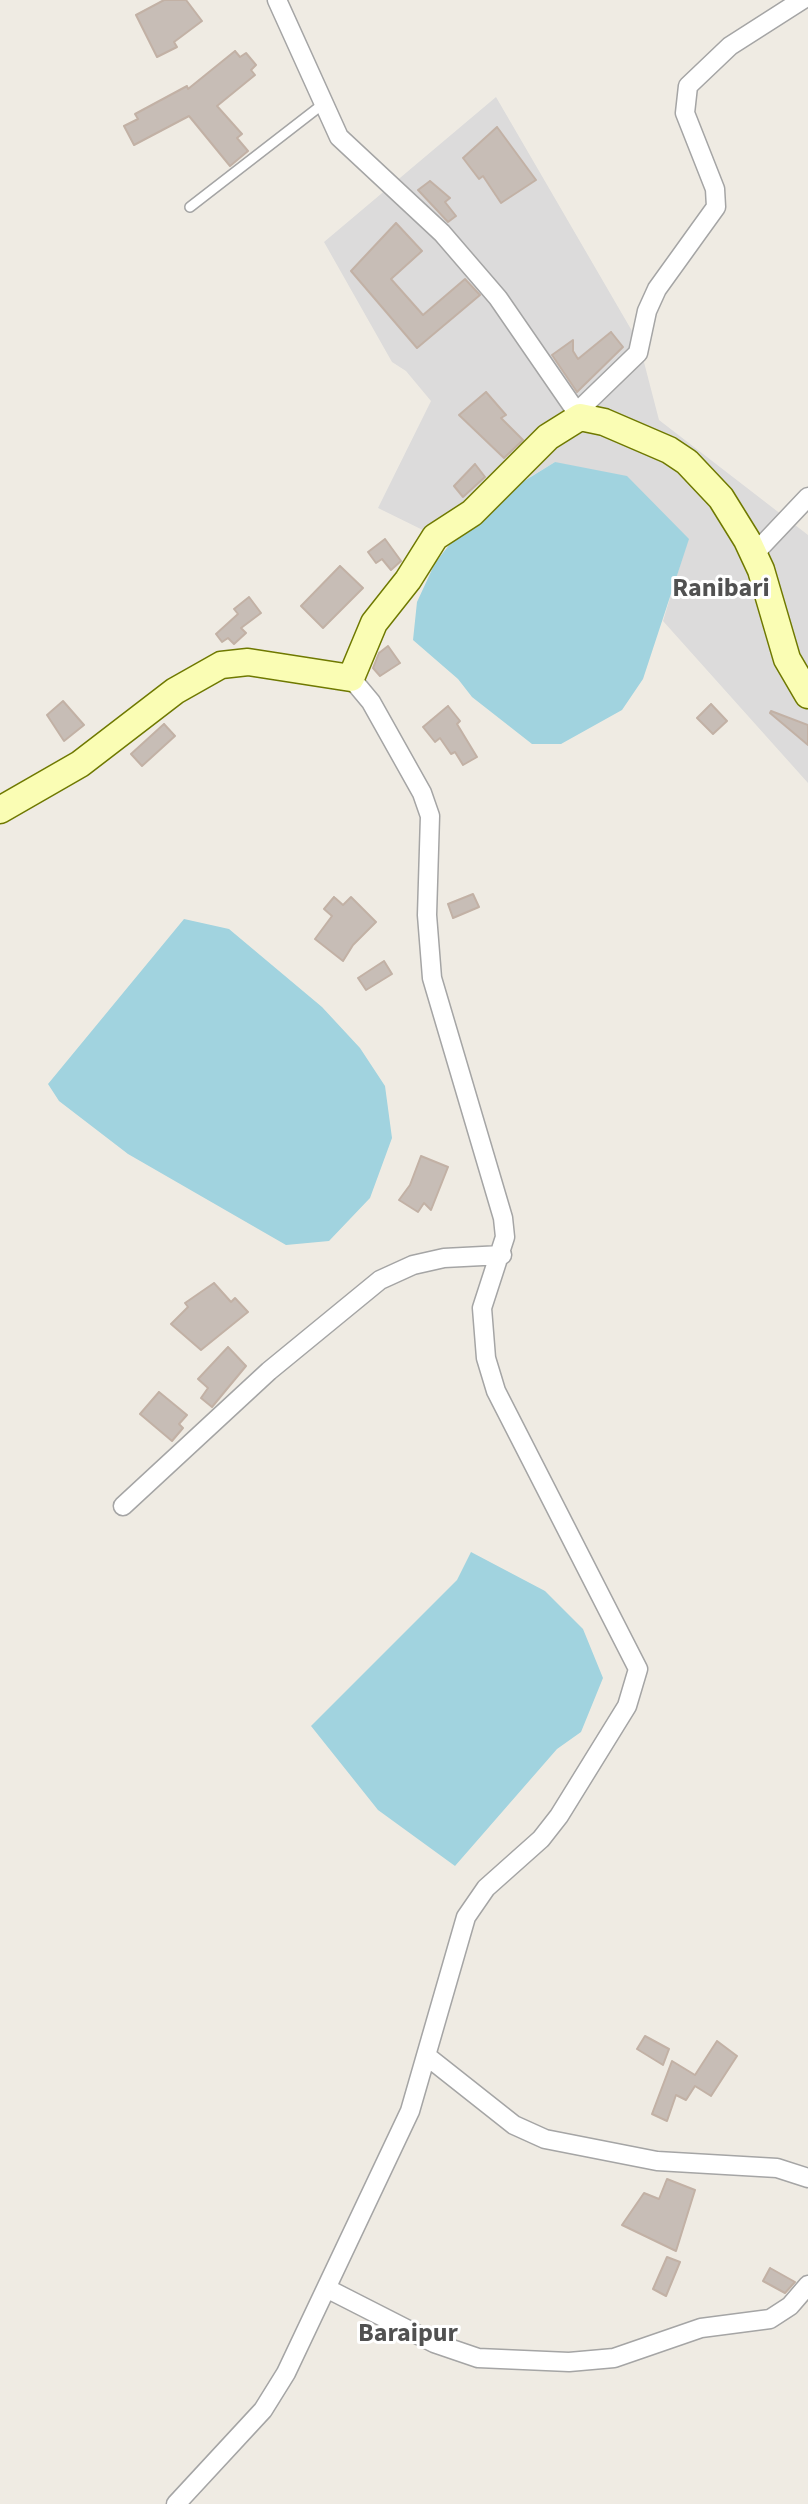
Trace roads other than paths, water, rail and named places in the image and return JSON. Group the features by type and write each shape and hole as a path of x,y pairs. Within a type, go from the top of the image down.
{"street":[{"path":"277,0 339,137 442,233 498,298 578,415 643,437 687,462 721,498 754,554 787,659 808,695"},
{"path":"351,678 374,623 435,537 472,513 548,437 578,415 638,353 647,311 657,289 708,224 716,207 715,189 685,113 688,86 730,46 802,0"},
{"path":"754,554 808,497"},
{"path":"0,810 80,764 175,691 221,665 248,662 351,678 371,702 422,793 430,816 427,928 432,978 503,1218 502,1255 481,1318 486,1358 496,1391 638,1669 627,1706 559,1816 541,1839 474,1902 466,1917 410,2111 328,2289 274,2395 176,2504"},
{"path":"123,1506 269,1371 380,1280 413,1265 444,1258 502,1255"},
{"path":"428,2057 514,2125 545,2139 657,2161 777,2168 808,2178"},
{"path":"328,2289 434,2343 478,2358 569,2362 614,2358 722,2323 770,2319 790,2306 808,2285"}],"lane":[{"path":"190,207 323,104"}],"water":[{"path":"555,462 627,476 689,539 643,679 622,710 561,744 532,744 472,697 458,679 413,640 417,602 435,563 457,535 503,494"},
{"path":"184,919 229,929 322,1007 360,1048 385,1086 392,1138 370,1198 329,1241 286,1245 128,1154 59,1101 48,1084"},
{"path":"471,1552 545,1591 583,1629 603,1678 581,1732 557,1749 455,1866 378,1810 311,1726 457,1580"}],"district":[{"name":"Ranibari","path":"721,590"},
{"name":"Baraipur","path":"408,2335"}]}
